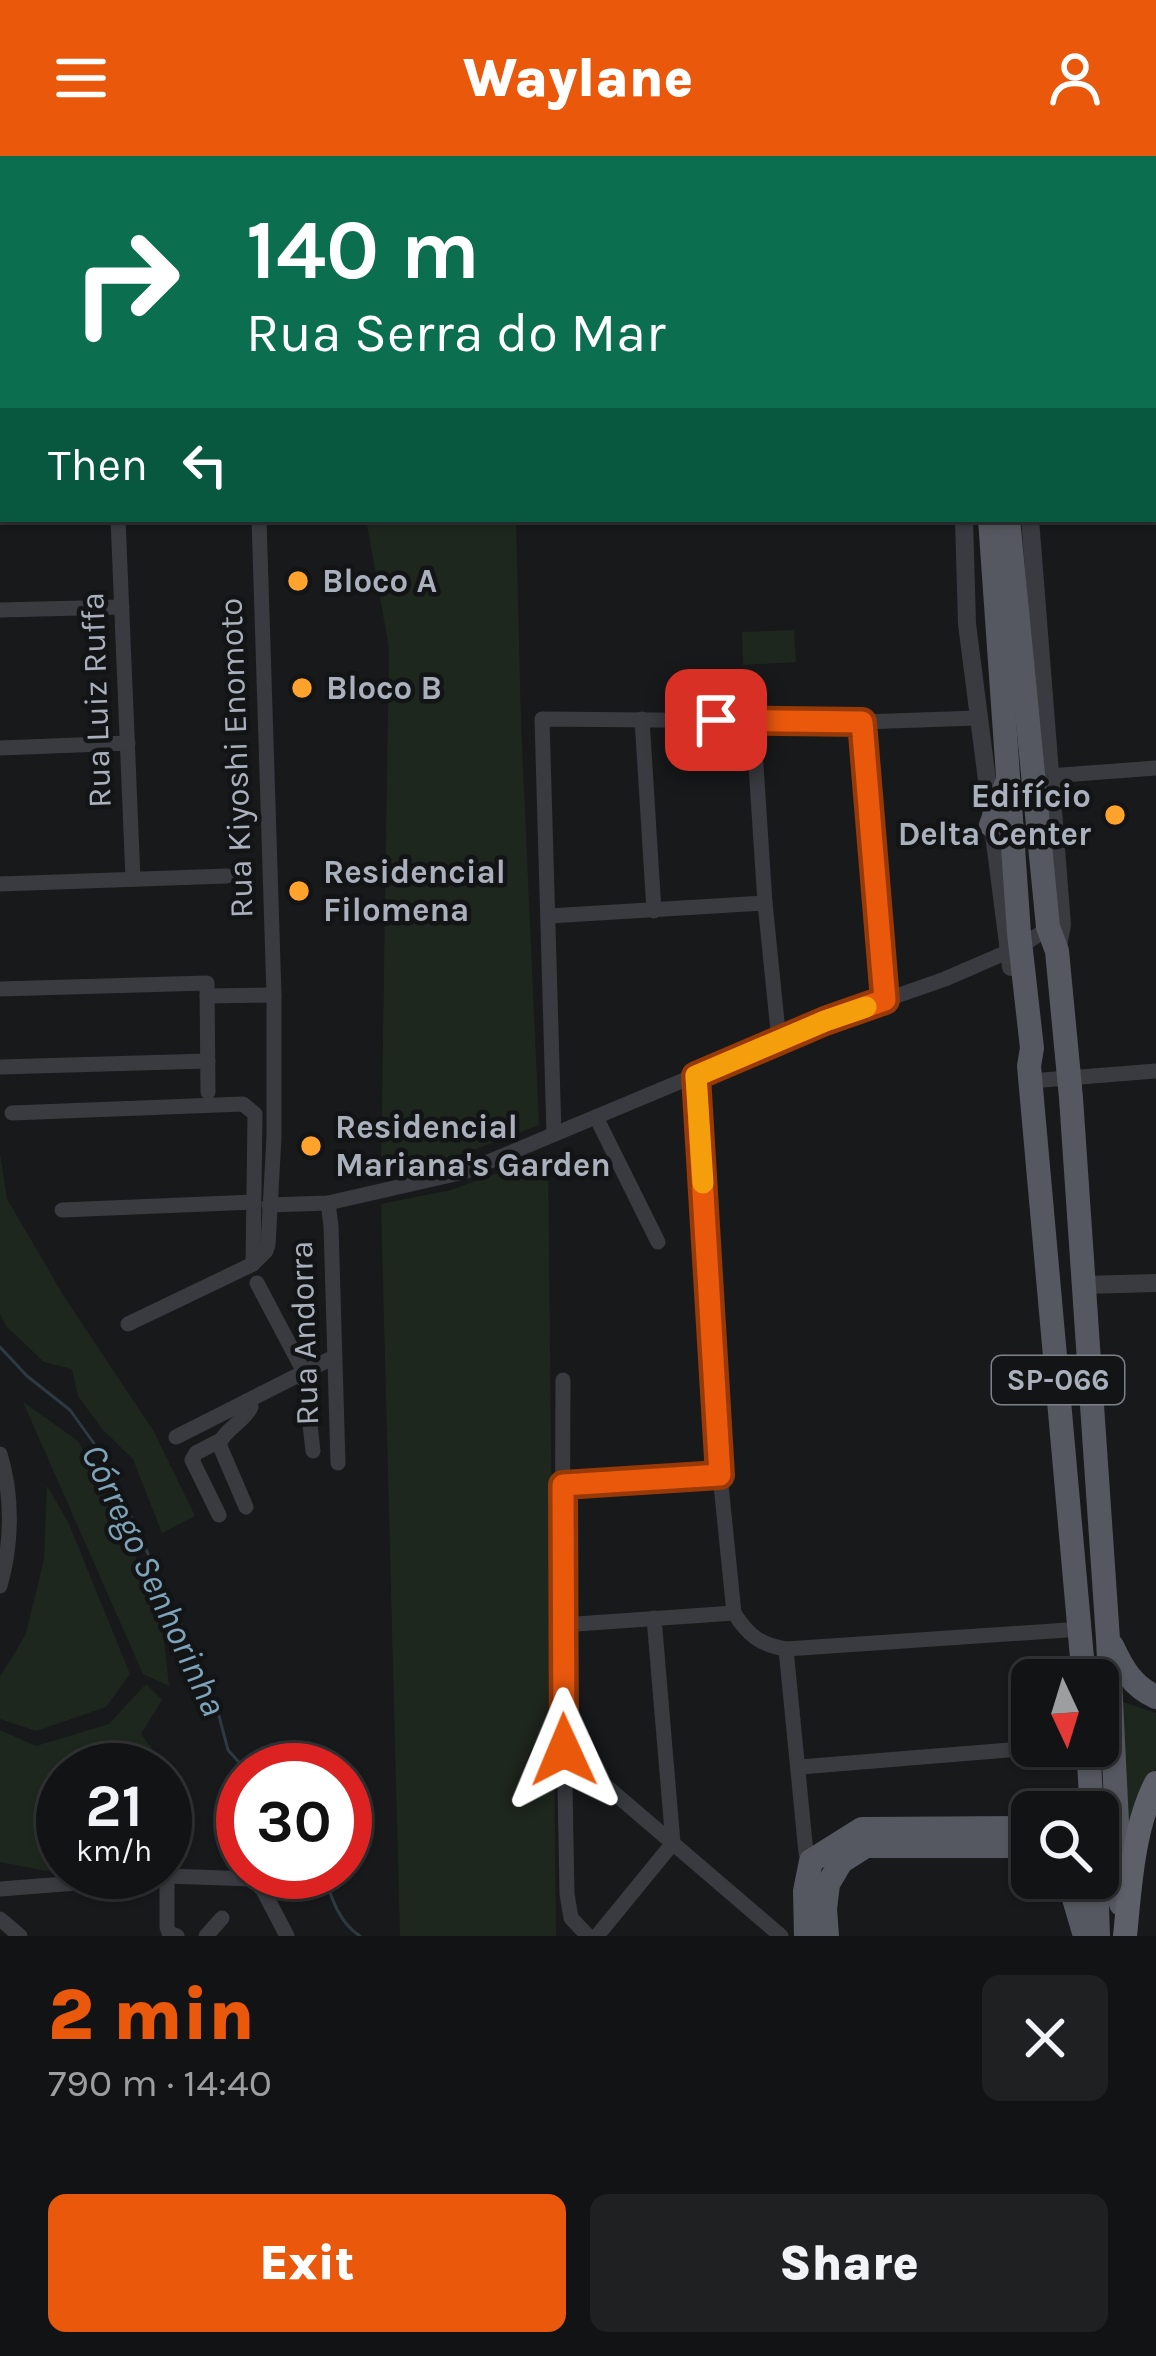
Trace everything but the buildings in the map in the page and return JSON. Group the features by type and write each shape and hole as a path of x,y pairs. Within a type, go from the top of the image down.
{"highway":[{"path":"1124,1936 1136,1851 1156,1783"}],"main road":[{"name":"SP-066","path":"990,522 1009,777 1011,950 1032,1048 1030,1073 1083,1659"},
{"name":"SP-066","path":"1008,522 1069,1078 1124,1936"},
{"path":"991,825 1009,777"},
{"path":"1108,1639 1131,1681 1156,1697"},
{"path":"806,1936 805,1891 811,1861 862,1829 1011,1828"},
{"path":"827,1936 828,1884 841,1862 866,1846 1011,1846"},
{"path":"1074,1899 1085,1936"},
{"path":"1097,1899 1098,1936"}],"street":[{"name":"Rua Luiz Ruffa","path":"118,522 133,879"},
{"name":"Rua Kiyoshi Enomoto","path":"259,522 274,995 274,1137 261,1204"},
{"path":"964,522 967,624 977,718 1011,950"},
{"path":"62,1210 328,1202 464,1172 779,1041 1056,934 1030,522"},
{"path":"0,610 122,607"},
{"path":"554,1134 542,719 862,722 977,718"},
{"path":"642,719 654,911"},
{"path":"753,720 779,1041"},
{"path":"862,722 885,1000"},
{"path":"0,748 128,743"},
{"path":"1049,776 1156,768"},
{"path":"0,884 227,876"},
{"path":"549,916 765,902"},
{"path":"0,989 206,983 208,1092"},
{"path":"207,996 274,995"},
{"path":"0,1066 208,1061"},
{"path":"1030,1073 1069,1078 1156,1071"},
{"path":"696,1076 720,1475 734,1613 766,1646 786,1649 1082,1629"},
{"path":"11,1114 244,1104 255,1114 266,1251 253,1264 128,1324"},
{"path":"596,1117 658,1242"},
{"name":"Rua Andorra","path":"328,1202 338,1462"},
{"path":"256,1283 304,1372 313,1451"},
{"path":"1084,1285 1156,1283"},
{"path":"176,1437 334,1357"},
{"path":"563,1380 566,1894 571,1918 588,1936"},
{"path":"219,1515 192,1460 247,1415 248,1401"},
{"path":"220,1441 246,1507"},
{"path":"0,1454 9,1551 0,1586"},
{"path":"563,1485 720,1475"},
{"path":"562,1625 734,1613"},
{"path":"597,1936 673,1844 654,1618"},
{"path":"786,1649 806,1853"},
{"path":"564,1750 781,1936"},
{"path":"800,1767 1011,1750"},
{"path":"192,1877 252,1879 263,1890 287,1936"},
{"path":"0,1889 36,1886"},
{"path":"167,1899 167,1927 177,1936"},
{"path":"206,1936 222,1918"},
{"path":"0,1919 20,1936"}],"shaded area":[{"path":"367,522 516,522 539,1125 457,1156 381,1171 389,648"},
{"path":"794,630 796,662 743,665 742,632"},
{"path":"0,1153 7,1199 65,1298 154,1432 195,1516 162,1533 133,1459 78,1396 72,1369 44,1362 6,1326 0,1314"},
{"path":"548,1154 556,1936 400,1936 381,1204 451,1190"},
{"path":"23,1402 78,1441 125,1530 162,1621 169,1686 143,1674"},
{"path":"47,1486 68,1522 130,1674 106,1707 36,1731 0,1719 0,1677 26,1634 44,1559"},
{"path":"146,1684 162,1700 141,1734 148,1743 46,1743 109,1724"},
{"path":"1120,1701 1156,1713 1156,1768 1136,1799 1129,1837"},
{"path":"0,1730 36,1746 36,1869 0,1862"}],"waterway":[{"name":"Córrego Senhorinha","path":"0,1347 70,1410 103,1456 214,1697 226,1743"},
{"name":"Córrego Senhorinha","path":"332,1899 360,1936"}],"slow traffic":[{"path":"703,1183 696,1076 866,1007"}],"place":[{"name":"Bloco A","path":"298,581"},
{"name":"Bloco B","path":"302,688"},
{"name":"Edifício Delta Center","path":"1115,815"},
{"name":"Residencial Filomena","path":"299,891"},
{"name":"Residencial Mariana's Garden","path":"311,1146"}],"route":[{"path":"564,1750 563,1485 720,1475 696,1076 885,1000 862,722 716,720"}]}
